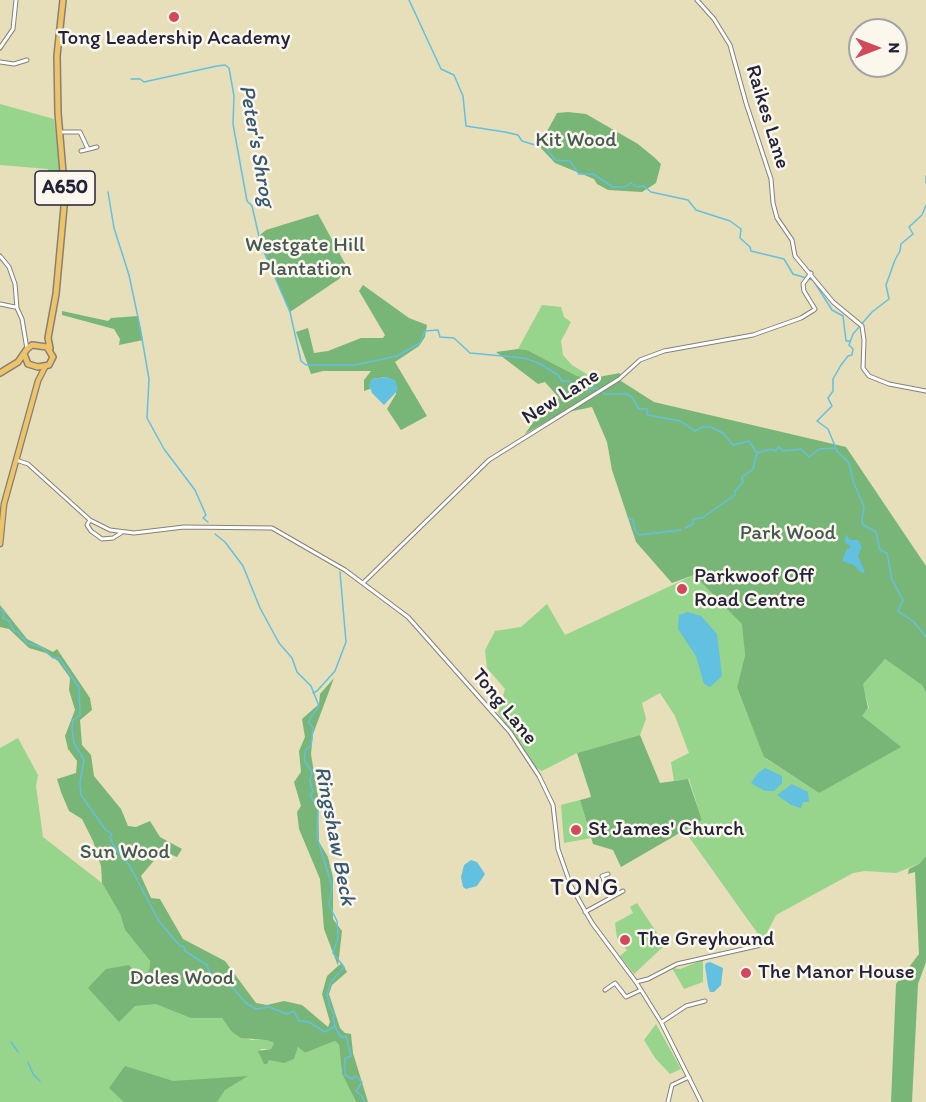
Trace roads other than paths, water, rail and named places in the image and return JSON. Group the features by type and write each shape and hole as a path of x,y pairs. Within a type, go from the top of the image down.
{"highway":[{"name":"A650","path":"45,367 53,357 48,338 56,294 65,195 57,56 63,0"},
{"path":"0,373 10,368 25,352 48,338"},
{"path":"36,345 50,348"},
{"path":"25,352 31,366"},
{"path":"10,368 45,367"}],"main road":[{"path":"31,366 38,381"},
{"path":"0,544 4,504 38,381 45,367"}],"street":[{"path":"0,48 14,26 16,0"},
{"name":"Raikes Lane","path":"697,0 710,13 730,45 771,178 777,219 792,240 795,256 833,302 861,324 864,340 863,368 869,376 883,383 926,391"},
{"path":"0,62 14,64 27,60"},
{"path":"60,132 80,132 88,150"},
{"path":"81,150 97,147"},
{"path":"0,256 9,267 16,293 16,308 25,337 25,352"},
{"name":"New Lane","path":"363,583 489,460 600,391 633,365 656,353 753,334 801,318 814,309 804,291 803,284 811,273"},
{"path":"10,304 16,293"},
{"path":"0,304 10,304 16,308"},
{"path":"25,337 36,345"},
{"name":"Tong Lane","path":"16,460 28,464 90,520 121,533"},
{"name":"Tong Lane","path":"90,520 87,525 91,531 102,538 112,538 121,533 184,527 269,528 328,559 417,625 510,732 539,776 549,797 565,870 585,912 636,982 661,1022 701,1102"},
{"path":"608,874 602,876 611,896"},
{"path":"585,912 623,891"},
{"path":"636,982 689,962 760,945"},
{"path":"605,990 615,983 622,995 627,997 641,990"},
{"path":"661,1022 686,1006 705,1001"},
{"path":"668,1102 672,1085 689,1077"}],"water":[{"path":"386,377 395,380 398,390 384,405 372,393 369,385 372,379"},
{"path":"846,534 850,540 858,540 862,547 858,556 865,572 862,573 854,565 842,561 847,549 851,547 845,542"},
{"path":"688,612 701,616 717,634 722,676 710,687 704,684 696,656 678,629 679,615"},
{"path":"765,768 782,776 782,783 774,791 765,791 751,783"},
{"path":"792,784 808,792 809,802 803,802 801,808 791,805 777,795"},
{"path":"471,860 477,862 485,874 477,886 466,889 463,887 461,877 464,865"},
{"path":"710,962 723,968 721,985 714,992 710,992 705,966"}],"waterway":[{"path":"409,0 441,69 454,75 463,96 466,126 518,135 522,141 545,145 555,160 570,161 579,174 593,174 613,187 625,187 631,183 637,187 644,186 651,192 688,200 696,210 730,221 741,229 740,238 750,247 751,251 784,259 793,274 813,280 832,310 843,316 846,341 850,341"},
{"name":"Peter's Shrog","path":"131,79 140,79 144,82 217,66 225,65 229,68 234,96 233,124 247,201 252,206 261,245 290,312 301,361 306,365 355,365 397,356 420,343 425,331 438,330 440,337 454,338 470,353 524,358 539,363 558,375 562,381 569,381 579,391 597,388 605,394 626,394 632,397 639,409 647,409 648,415 680,421 695,431 702,427 710,427 723,433 733,445 749,441 757,453 771,449 775,451 779,447 783,451 801,449 809,457 819,449 835,448"},
{"path":"926,176 926,183"},
{"path":"108,192 114,228 129,275 149,379 147,418 164,449 195,490 206,515 203,518 208,522"},
{"path":"926,205 922,215 909,227 913,234 901,244 886,285 889,299 872,312 853,334 849,345 853,349 852,355 848,356 833,379 833,391 828,398 832,406 817,421 828,429 837,451 849,463 853,481 864,507 863,525 876,532 880,550 887,553 892,580 903,600 898,611 914,622 926,637"},
{"path":"685,528 693,524 693,519 702,518 735,495 735,491 743,482 742,477 753,469 757,453"},
{"path":"629,518 633,520 635,530 639,535 681,530"},
{"name":"Ringshaw Beck","path":"215,534 225,542 243,566 260,608 279,643 292,658 297,672 311,686 319,706 310,718 309,723 313,728 311,745 306,750 304,760 312,772 310,781 313,792 310,795 318,809 317,837 332,886 329,905 337,921 338,938 333,953 344,967 331,982 327,994 330,1008 335,1015 333,1018 336,1029 341,1037 346,1036 351,1056 345,1059 345,1075 352,1079 355,1076 362,1082 356,1091 362,1096 364,1102"},
{"path":"313,693 335,671 346,642 340,572"},
{"name":"Ringshaw Beck","path":"0,610 4,611 3,618 9,621 14,631 18,632 27,643 41,647 53,658 59,658 79,688 80,715 73,720 72,729 74,743 84,760 80,783 81,795 105,829 112,834 110,838 114,846 129,865 159,921 179,945 184,947 185,951 207,965 210,973 232,987 246,1003 256,1009 269,1007 287,1014 294,1011 299,1021 309,1022 325,1032 335,1026"},
{"path":"11,1042 18,1052"},
{"path":"28,1062 33,1074 40,1081"}],"place":[{"name":"Tong Leadership Academy","path":"174,17"},
{"name":"Parkwoof Off Road Centre","path":"682,589"},
{"name":"St James' Church","path":"576,830"},
{"name":"The Greyhound","path":"625,940"},
{"name":"The Manor House","path":"746,973"}],"district":[{"name":"TONG","path":"585,889"}],"park label":[{"name":"Kit Wood","path":"576,141"},
{"name":"Westgate Hill Plantation","path":"305,258"},
{"name":"Park Wood","path":"788,534"},
{"name":"Sun Wood","path":"125,853"},
{"name":"Doles Wood","path":"182,979"}]}
